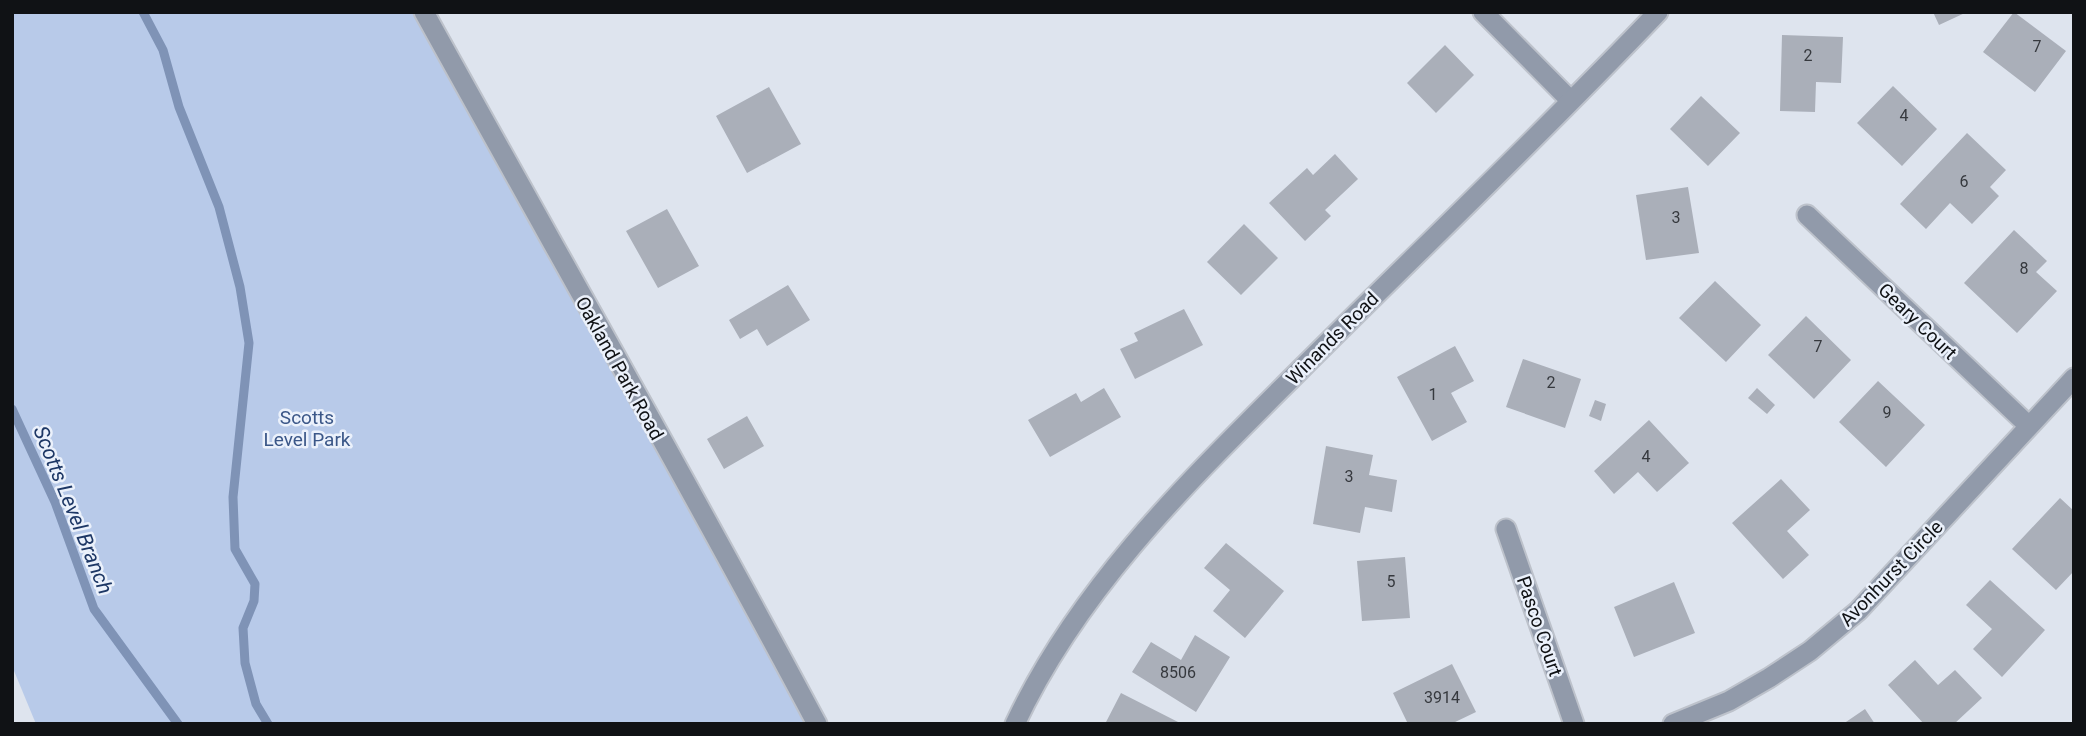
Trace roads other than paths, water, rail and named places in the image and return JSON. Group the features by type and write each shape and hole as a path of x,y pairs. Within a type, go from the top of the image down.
{"street":[{"name":"Oakland Park Road","path":"424,12 674,467 720,542 817,724"},
{"path":"1483,12 1570,100"},
{"name":"Winands Road","path":"1015,724 1074,620 1141,536 1226,444 1658,12"},
{"name":"Geary Court","path":"1807,215 2029,426"},
{"name":"Avonhurst Circle","path":"1673,724 1729,701 1769,678 1810,651 1849,619 2074,378"},
{"name":"Pasco Court","path":"1506,529 1574,724"}],"waterway":[{"path":"143,12 163,50 179,107 219,207 240,287 249,343 233,497 235,549 255,584 254,601 243,628 245,663 256,704 268,724"},
{"name":"Scotts Level Branch","path":"12,409 55,502 94,609 178,724"}],"park label":[{"name":"Scotts Level Park","path":"307,428"}]}
